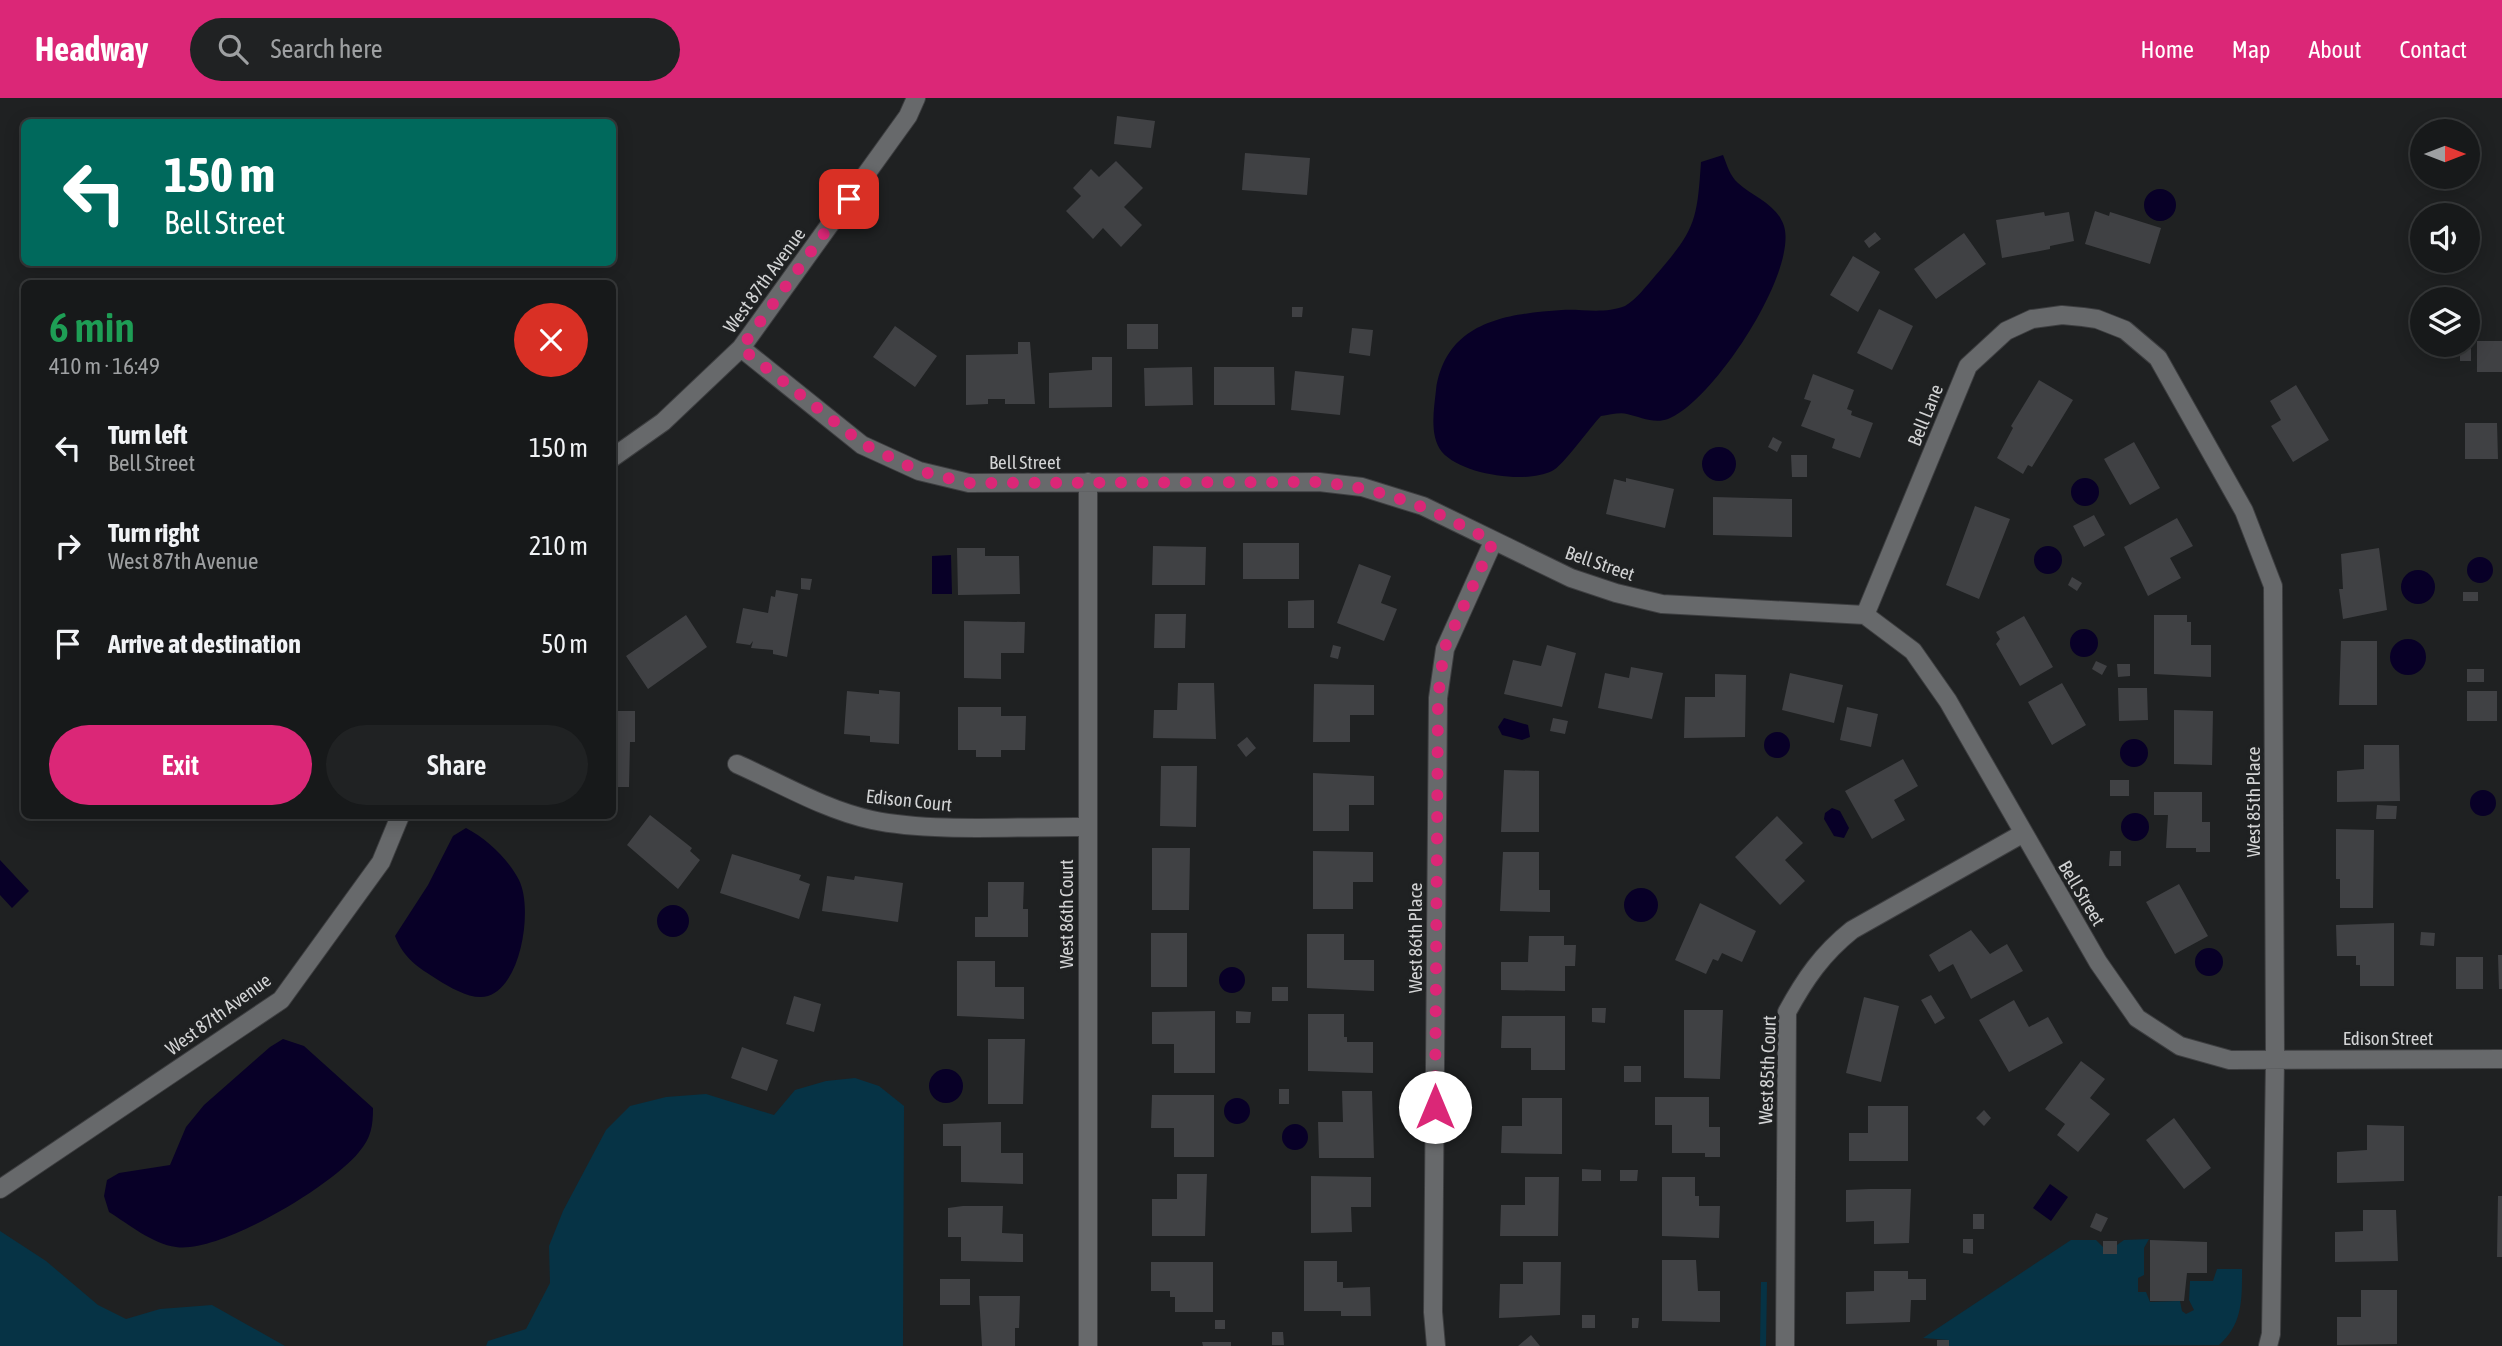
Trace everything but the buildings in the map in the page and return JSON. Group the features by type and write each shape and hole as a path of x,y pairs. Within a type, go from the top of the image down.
{"street":[{"name":"West 87th Avenue","path":"616,455 663,422 741,348 908,116 916,98"},
{"name":"Bell Lane","path":"1865,615 1968,366 2006,331 2032,319 2062,315 2097,318"},
{"name":"West 85th Place","path":"2097,318 2125,330 2158,358 2244,512 2273,586 2274,1060 2271,1334 2268,1346"},
{"name":"Bell Street","path":"741,348 863,444 919,471 969,483 1319,482 1362,487 1423,506 1571,578 1616,593 1662,604 1865,615 1913,650 1948,701 2022,834 2098,962 2137,1018 2180,1046 2230,1060 2274,1060"},
{"name":"West 86th Court","path":"1088,482 1088,1346"},
{"name":"West 86th Place","path":"1436,1346 1433,1312 1438,698 1444,649 1493,542"},
{"name":"Edison Court","path":"737,764 818,800 874,820 931,826 1087,827"},
{"name":"West 87th Avenue","path":"0,1189 281,1000 381,862 399,819"},
{"name":"West 85th Court","path":"1784,1346 1787,1012 1806,977 1829,948 1852,930 2022,834"},
{"name":"Edison Street","path":"2274,1060 2502,1059"}],"shaded area":[{"path":"1723,155 1735,180 1770,206 1781,218 1785,247 1778,273 1765,303 1728,363 1707,388 1686,408 1668,419 1652,420 1621,413 1601,416 1557,468 1541,475 1511,477 1479,472 1451,460 1442,452 1435,438 1434,405 1442,367 1452,349 1465,336 1481,326 1500,319 1541,312 1610,310 1625,306 1641,292 1686,236 1698,199 1701,162"},
{"path":"2160,189 2171,194 2176,205 2171,216 2160,221 2149,216 2144,205 2149,194"},
{"path":"1719,447 1731,452 1736,464 1731,476 1719,481 1707,476 1702,464 1707,452"},
{"path":"2085,478 2095,482 2099,492 2095,502 2085,506 2075,502 2071,492 2075,482"},
{"path":"2048,546 2058,550 2062,560 2058,570 2048,574 2038,570 2034,560 2038,550"},
{"path":"951,555 952,594 932,594 932,556"},
{"path":"2480,557 2490,560 2493,570 2490,580 2480,583 2470,580 2467,570 2470,560"},
{"path":"2418,570 2430,575 2435,587 2430,599 2418,604 2406,599 2401,587 2406,575"},
{"path":"2084,629 2094,633 2098,643 2094,653 2084,657 2074,653 2070,643 2074,633"},
{"path":"2408,639 2420,645 2426,657 2420,669 2408,675 2396,669 2390,657 2396,645"},
{"path":"1504,718 1528,725 1530,737 1522,740 1502,735 1498,727"},
{"path":"1777,732 1787,735 1790,745 1787,755 1777,758 1767,755 1764,745 1767,735"},
{"path":"2134,739 2144,743 2148,753 2144,763 2134,767 2124,763 2120,753 2124,743"},
{"path":"2483,790 2493,793 2496,803 2493,813 2483,816 2473,813 2470,803 2473,793"},
{"path":"1832,808 1840,811 1849,828 1844,838 1834,836 1824,819 1825,813"},
{"path":"2135,813 2145,817 2149,827 2145,837 2135,841 2125,837 2121,827 2125,817"},
{"path":"466,828 489,844 509,865 519,880 525,908 521,944 509,977 500,989 482,997 456,990 424,971 407,957 395,936 428,885 453,836"},
{"path":"0,860 29,891 12,908 0,895"},
{"path":"1641,888 1653,893 1658,905 1653,917 1641,922 1629,917 1624,905 1629,893"},
{"path":"673,905 684,910 689,921 684,932 673,937 662,932 657,921 662,910"},
{"path":"2209,948 2219,952 2223,962 2219,972 2209,976 2199,972 2195,962 2199,952"},
{"path":"1232,967 1242,970 1245,980 1242,990 1232,993 1222,990 1219,980 1222,970"},
{"path":"283,1039 304,1046 373,1108 369,1137 345,1166 301,1199 274,1215 219,1240 195,1246 176,1247 158,1242 109,1212 104,1196 107,1180 119,1173 170,1165 186,1127 204,1105 270,1047"},
{"path":"946,1069 958,1074 963,1086 958,1098 946,1103 934,1098 929,1086 934,1074"},
{"path":"855,1078 879,1086 904,1106 903,1346 486,1346 488,1341 526,1329 550,1283 549,1246 563,1211 606,1130 630,1106 666,1097 706,1094 774,1115 795,1090 826,1081"},
{"path":"1237,1098 1247,1101 1250,1111 1247,1121 1237,1124 1227,1121 1224,1111 1227,1101"},
{"path":"1295,1124 1305,1127 1308,1137 1305,1147 1295,1150 1285,1147 1282,1137 1285,1127"},
{"path":"2050,1184 2068,1197 2051,1221 2033,1208"},
{"path":"0,1231 46,1261 98,1305 126,1319 160,1309 212,1305 285,1346 0,1346"},
{"path":"2149,1239 2144,1248 2144,1275 2138,1278 2138,1292 2146,1292 2150,1302 2180,1301 2182,1311 2186,1314 2194,1310 2189,1300 2190,1281 2213,1281 2217,1269 2242,1269 2241,1301 2237,1320 2219,1345 1949,1346 1949,1340 1923,1338 2071,1240 2096,1240 2103,1247 2103,1253 2117,1254 2117,1245 2124,1240"},
{"path":"1761,1282 1767,1282 1766,1346 1760,1346"}],"route":[{"path":"849,199 741,348 863,444 919,471 969,483 1319,482 1362,487 1423,506 1493,542 1444,649 1438,698 1435,1107"}]}
